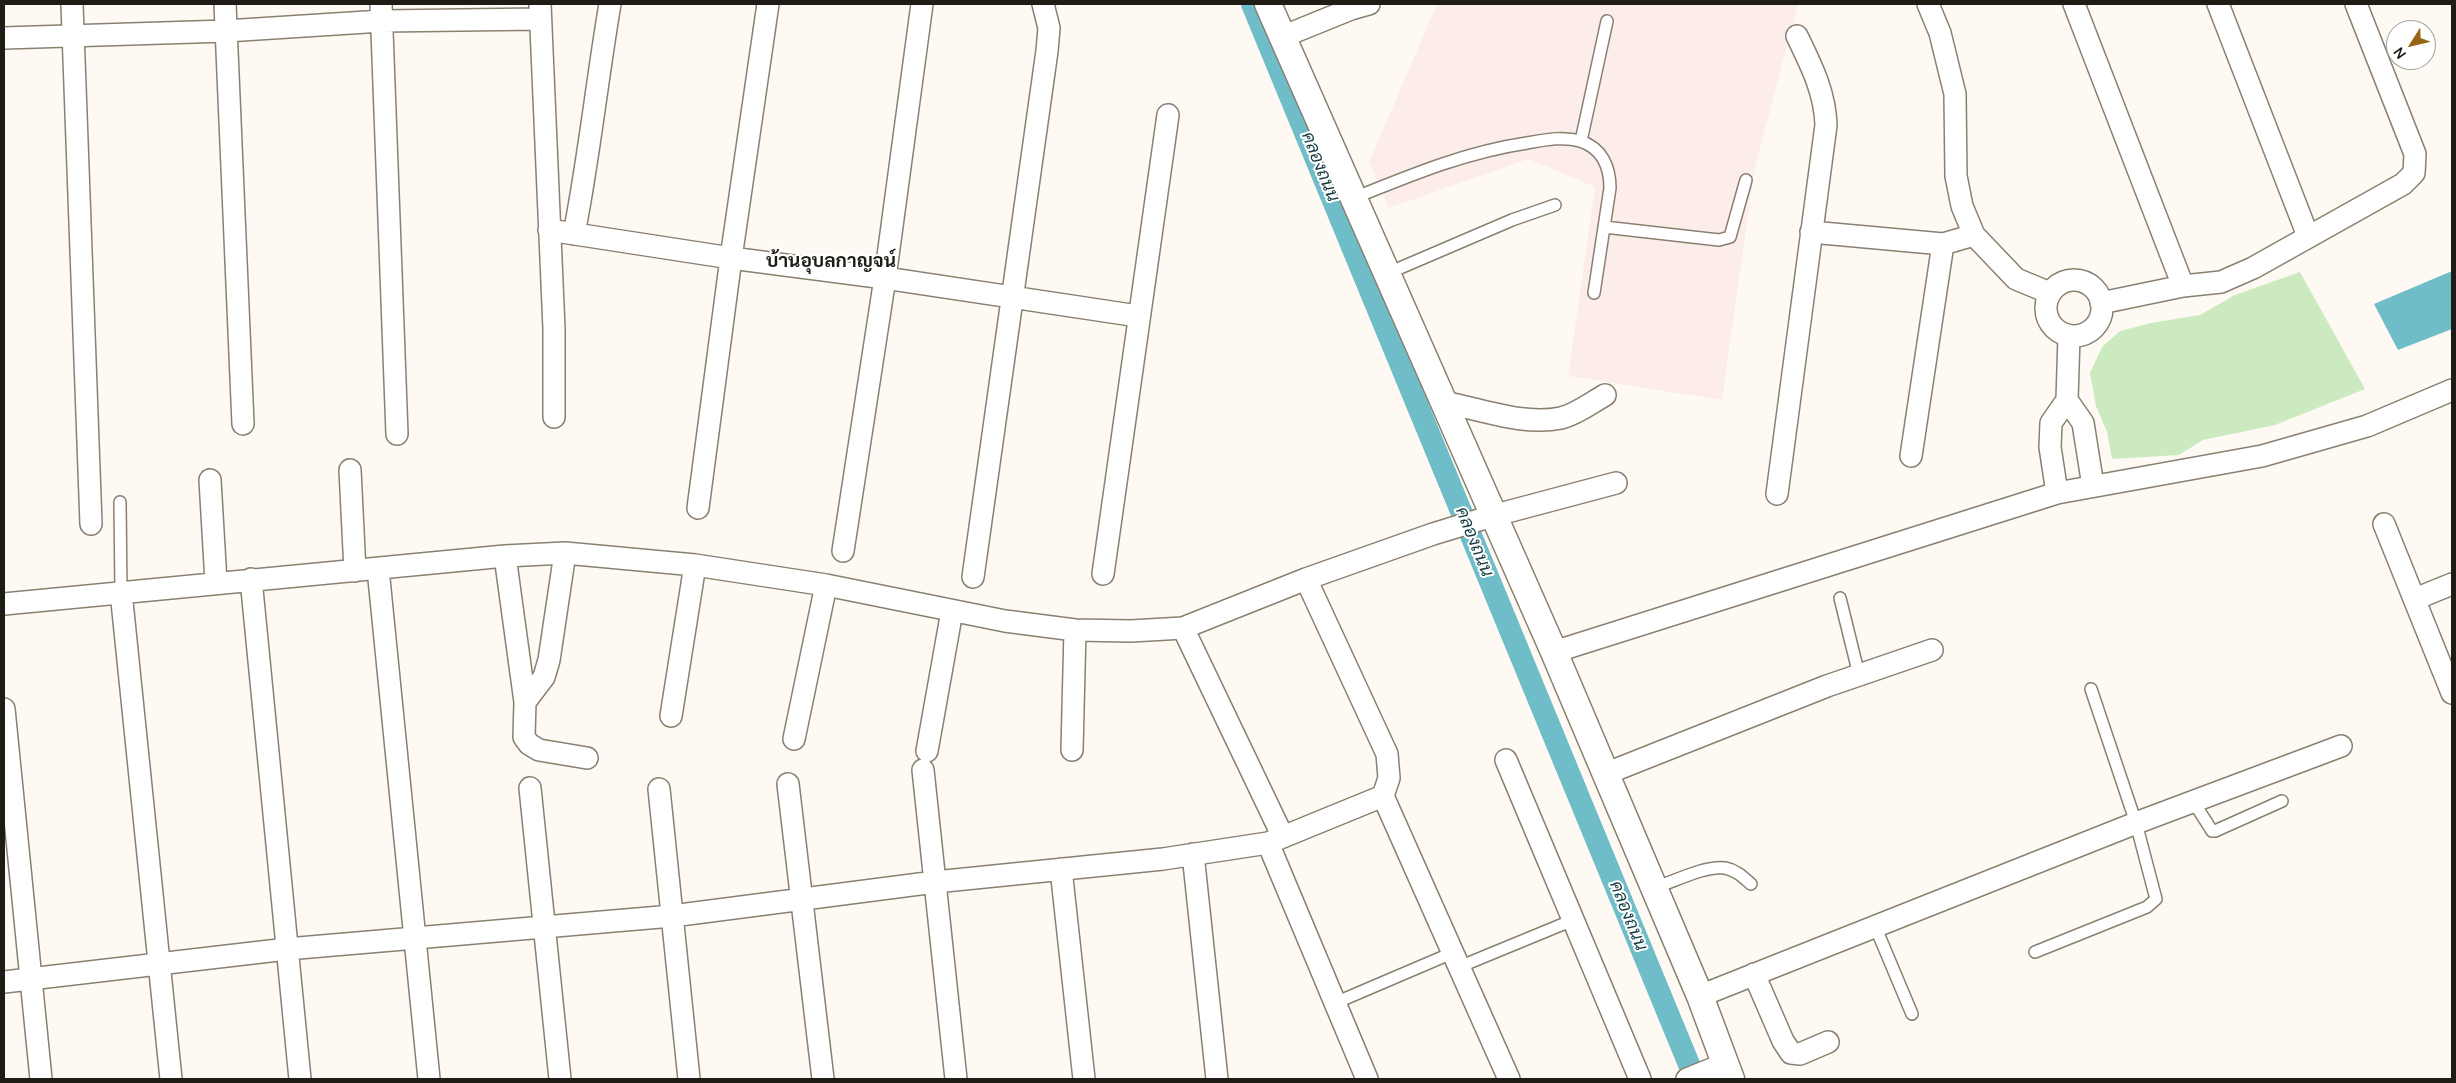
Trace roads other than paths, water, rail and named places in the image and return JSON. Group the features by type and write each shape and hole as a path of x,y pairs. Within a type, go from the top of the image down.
{"street":[{"path":"72,4 91,524"},
{"path":"226,4 243,424"},
{"path":"574,234 587,170 610,4"},
{"path":"698,508 731,258 768,4"},
{"path":"843,551 885,278 922,4"},
{"path":"973,577 1047,51 1049,28 1043,4"},
{"path":"1268,4 1443,402 1484,519 1554,652 1700,996 1722,1071 1686,1079"},
{"path":"1282,37 1351,9 1369,4"},
{"path":"1928,4 1940,33 1955,94 1956,176 1962,206 1974,236 2016,279 2050,293"},
{"path":"2074,4 2183,286"},
{"path":"2218,4 2308,236"},
{"path":"2101,303 2183,286 2221,282 2252,268 2403,184 2414,173 2415,154 2356,4"},
{"path":"4,38 226,31 381,13 540,11 554,329 554,417"},
{"path":"381,13 396,434"},
{"path":"1777,494 1826,125 1825,108 1820,87 1797,36"},
{"path":"1103,574 1138,316 1168,115"},
{"path":"549,230 1138,316"},
{"path":"1811,232 1943,244 1974,236"},
{"path":"1911,456 1943,244"},
{"path":"2067,281 2078,281 2089,285 2097,293 2101,303 2101,314 2097,324 2090,332 2080,336 2068,336 2054,328 2046,314 2046,303 2050,293 2058,285 2067,281"},
{"path":"2057,493 2050,447 2051,423 2066,400 2068,336"},
{"path":"1443,402 1537,421 1562,417 1582,409 1606,395"},
{"path":"1554,652 2057,493 2262,456 2367,426 2450,397"},
{"path":"2066,400 2083,423 2093,486"},
{"path":"350,470 355,571"},
{"path":"210,480 216,582"},
{"path":"4,604 216,582 378,569 505,556 565,553 695,565 826,585 952,612 1074,630 1130,631 1183,628 1306,579 1433,534 1616,483"},
{"path":"2384,524 2452,693"},
{"path":"525,702 544,677 549,660 565,553"},
{"path":"505,556 525,702 524,737 529,744 539,750 587,758"},
{"path":"671,716 695,565"},
{"path":"378,569 430,1079"},
{"path":"251,579 300,1079"},
{"path":"1306,579 1387,754 1388,778 1383,796 1509,1079"},
{"path":"2415,599 2452,584"},
{"path":"794,739 826,585"},
{"path":"121,592 171,1079"},
{"path":"952,612 925,761 935,882 956,1079"},
{"path":"1183,628 1276,840 1335,1003 1367,1079"},
{"path":"1072,750 1074,630"},
{"path":"1605,774 1859,675 1932,650"},
{"path":"4,709 41,1079"},
{"path":"1700,996 2136,823 2341,746"},
{"path":"1506,760 1640,1079"},
{"path":"788,784 822,1079"},
{"path":"530,788 546,928 560,1079"},
{"path":"659,789 689,1079"},
{"path":"4,982 287,949 672,916 935,882 1193,854 1276,840 1383,796"},
{"path":"1193,854 1218,1079"},
{"path":"1061,869 1084,1079"},
{"path":"1754,974 1783,1041 1790,1052 1800,1054 1828,1042"}],"lane":[{"path":"1581,141 1607,21"},
{"path":"1354,198 1442,162 1509,145 1559,138 1581,141 1598,151 1606,160 1610,175 1594,293"},
{"path":"1604,227 1720,240 1730,237 1746,180"},
{"path":"1386,274 1512,220 1555,205"},
{"path":"120,502 121,592"},
{"path":"1840,598 1859,675"},
{"path":"2035,952 2146,906 2156,898 2136,823 2091,689"},
{"path":"2193,801 2212,831 2215,831 2282,801"},
{"path":"1654,888 1710,869 1724,868 1737,872 1751,884"},
{"path":"1335,1003 1573,920"},
{"path":"1875,926 1912,1014"}],"water":[{"path":"2452,271 2452,329 2398,350 2374,304"}],"waterway":[{"name":"คลองถนน","path":"1252,4 1695,1079"}],"district":[{"name":"บ้านอุบลกาญจน์","path":"831,262"}]}
